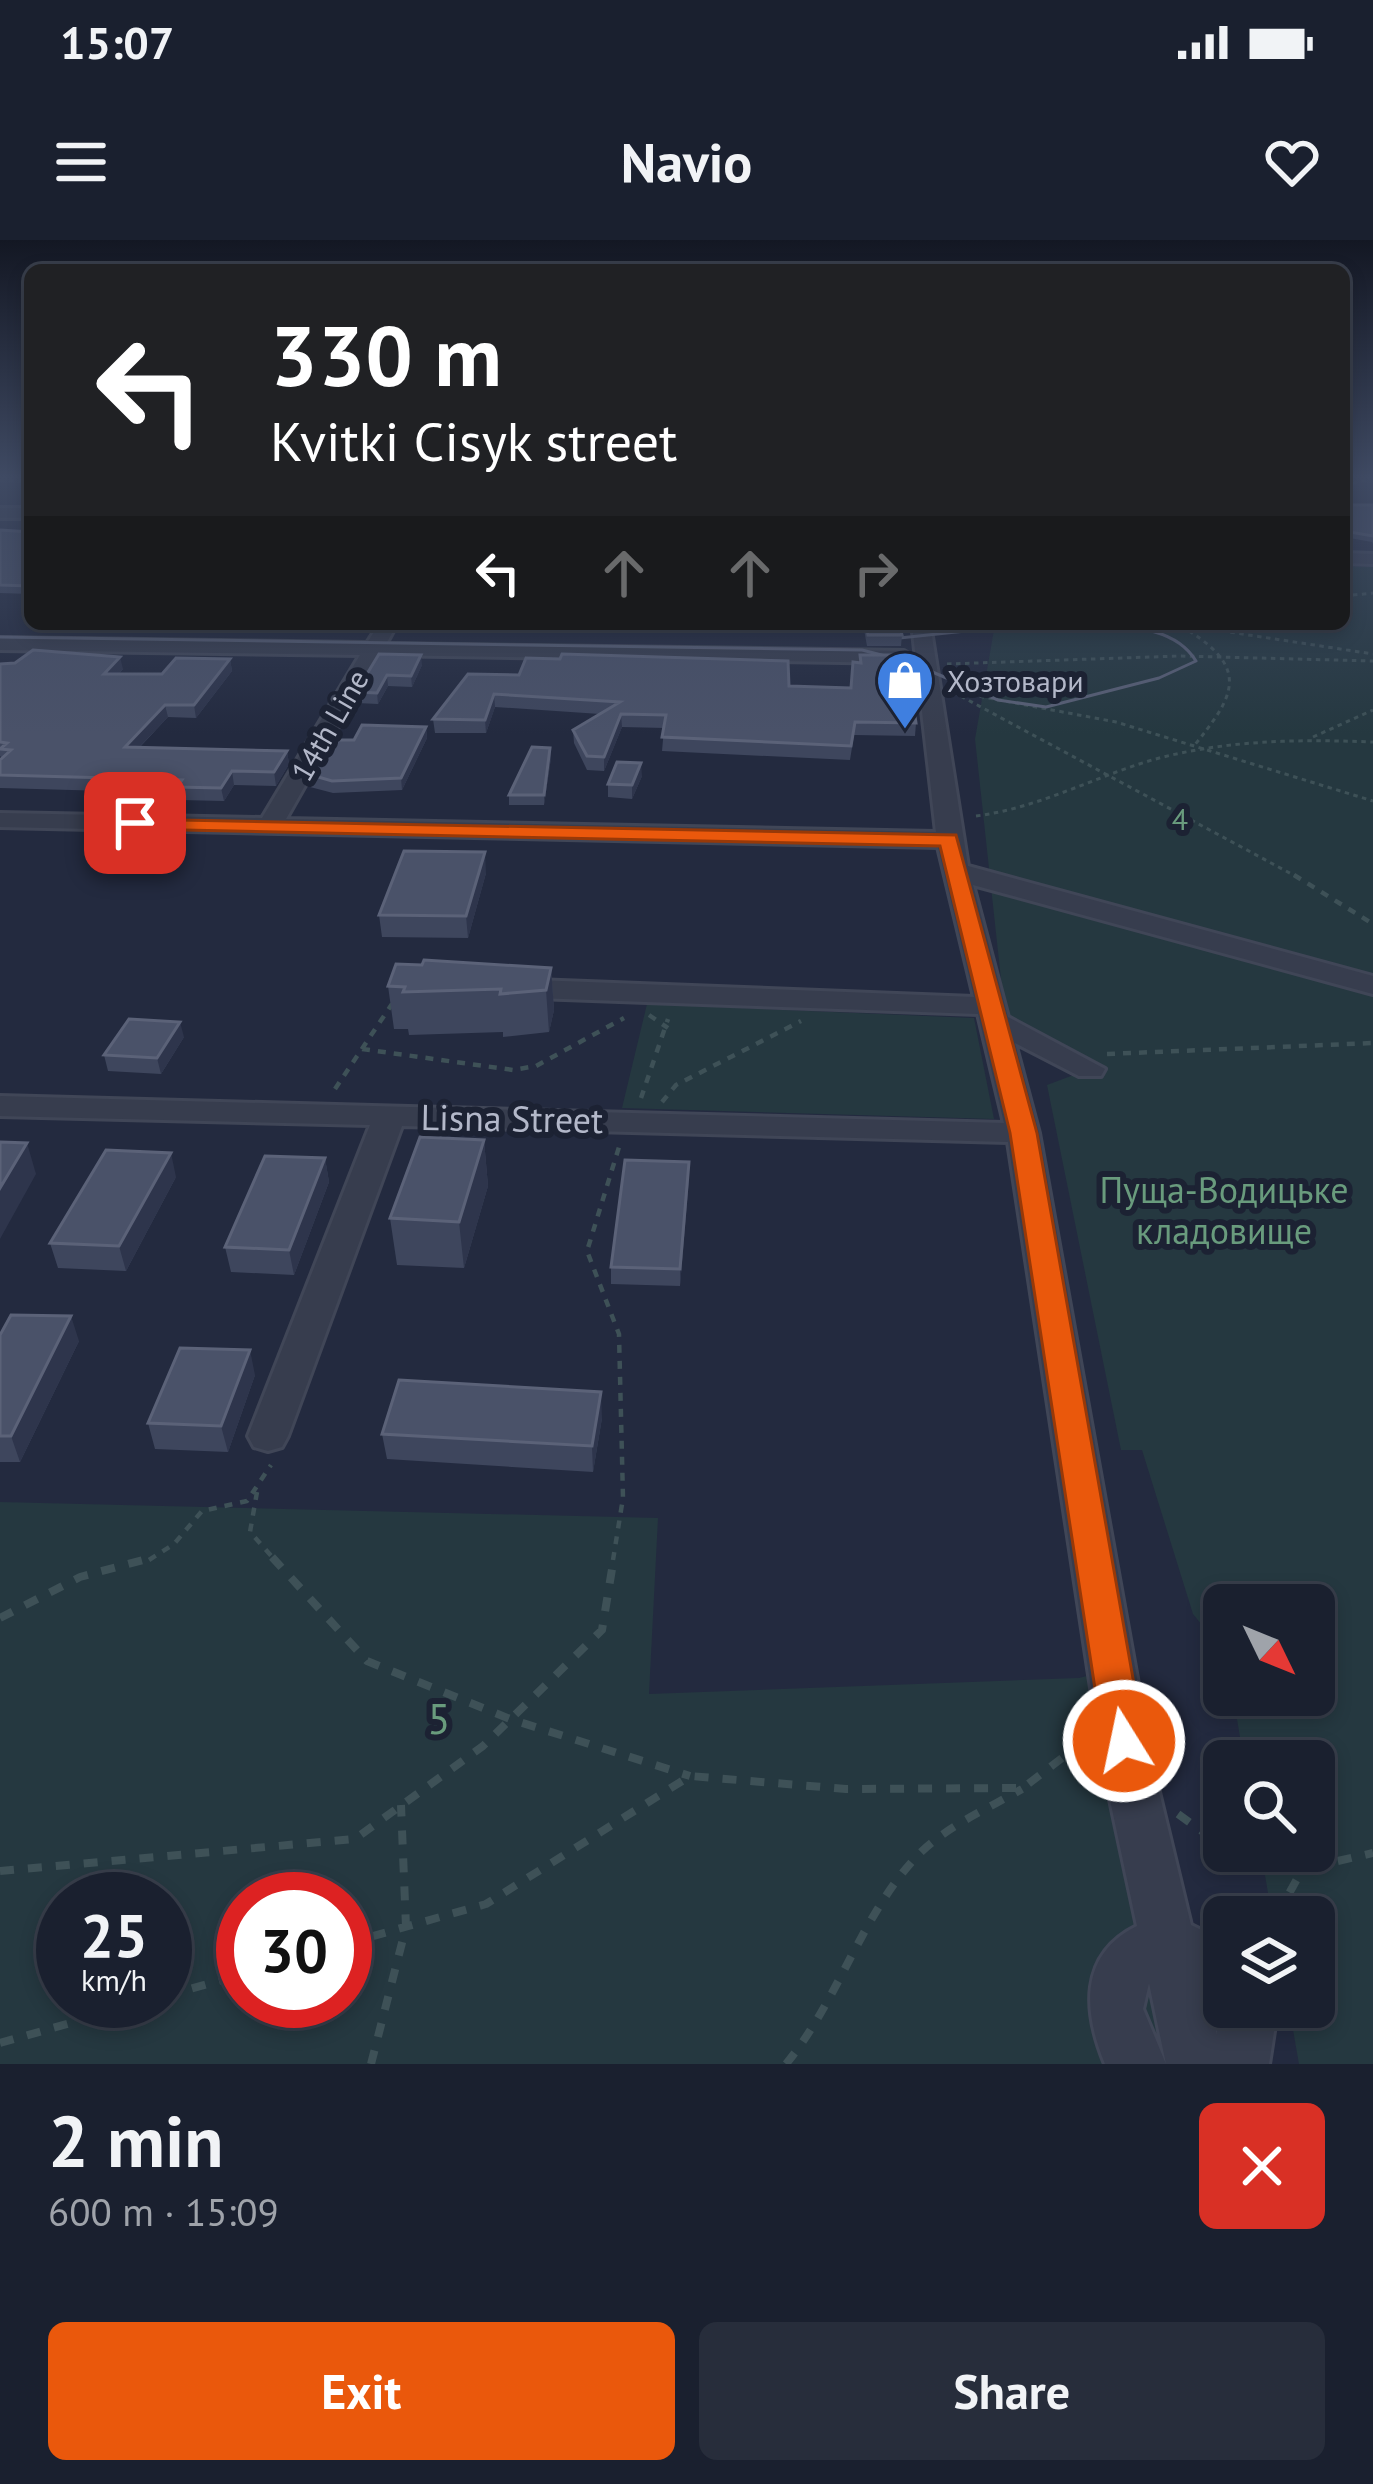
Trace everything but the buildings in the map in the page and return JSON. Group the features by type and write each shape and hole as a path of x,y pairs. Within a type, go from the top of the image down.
{"street":[{"path":"0,631 381,636 930,653 948,829 1024,1133 1119,1715 1195,2064"},
{"path":"0,644 381,636"},
{"name":"14th Line","path":"270,825 381,636"},
{"path":"0,820 948,829"},
{"path":"957,871 1058,904 1248,947 1373,985"},
{"path":"475,987 848,1001 992,1014 1077,1062"},
{"name":"Lisna Street","path":"0,1106 1024,1133"},
{"path":"268,1436 390,1116"},
{"path":"1137,2064 1121,2041 1116,1985 1135,1953 1165,1941 1203,1959"},
{"path":"1240,2064 1246,2028"}],"path":[{"path":"930,653 989,630"},
{"path":"1184,755 1219,721 1232,680 1220,647 1188,630"},
{"path":"1204,630 1373,658"},
{"path":"930,653 944,664 1373,658"},
{"path":"930,653 949,708"},
{"path":"930,653 1027,709 1116,722 1373,801"},
{"path":"930,653 1113,775 1246,846 1373,924"},
{"path":"1308,739 1373,710"},
{"path":"948,829 1203,750 1308,739 1373,742"},
{"path":"362,1048 513,1070 536,1066 670,994"},
{"path":"0,1871 355,1839 483,1746 602,1630 623,1498 619,1334 587,1251 607,1178 668,1028 670,994"},
{"path":"317,1114 394,1000"},
{"path":"632,1120 661,1103 676,1085 763,1037 848,1001"},
{"path":"1077,1062 1373,1043"},
{"path":"268,1436 271,1465 257,1492 250,1532 367,1661 510,1719 691,1776 847,1789 1023,1788"},
{"path":"0,1618 80,1577 148,1560 174,1544 202,1511 235,1507 257,1492"},
{"path":"786,2064 811,2037 849,1978 875,1917 916,1857 1023,1788 1119,1715"},
{"path":"372,1937 486,1904 691,1776"},
{"path":"371,2064 406,1927 401,1805"},
{"path":"1335,1862 1373,1853"},
{"path":"0,2044 55,2028"}],"green space":[{"path":"1350,566 1373,567 1373,2064 1299,2064 1293,2028 1335,2028 1335,1896 1268,1896 1264,1872 1335,1872 1335,1740 1240,1740 1236,1716 1335,1716 1335,1584 1203,1584 1203,1626 1193,1614 1142,1450 1121,1450 1047,1085 1095,1067 1005,1016 975,739 994,630 1350,630"},
{"path":"647,1004 974,1018 994,1119 622,1108"},
{"name":"5","path":"0,1502 658,1518 649,1694 1079,1678 1111,1670 1196,2064 0,2064"}],"tram line":[{"path":"871,641 975,630"},
{"path":"0,637 862,650 909,662 998,700 1046,707 1159,678 1196,661 1175,640 1142,630"}],"place":[{"name":"Хозтовари","path":"905,731"}],"route":[{"path":"135,823 949,840 1024,1133 1124,1741"}],"park label":[{"name":"4","path":"1180,818"},
{"name":"Пуща-Водицьке кладовище","path":"1224,1210"}]}
